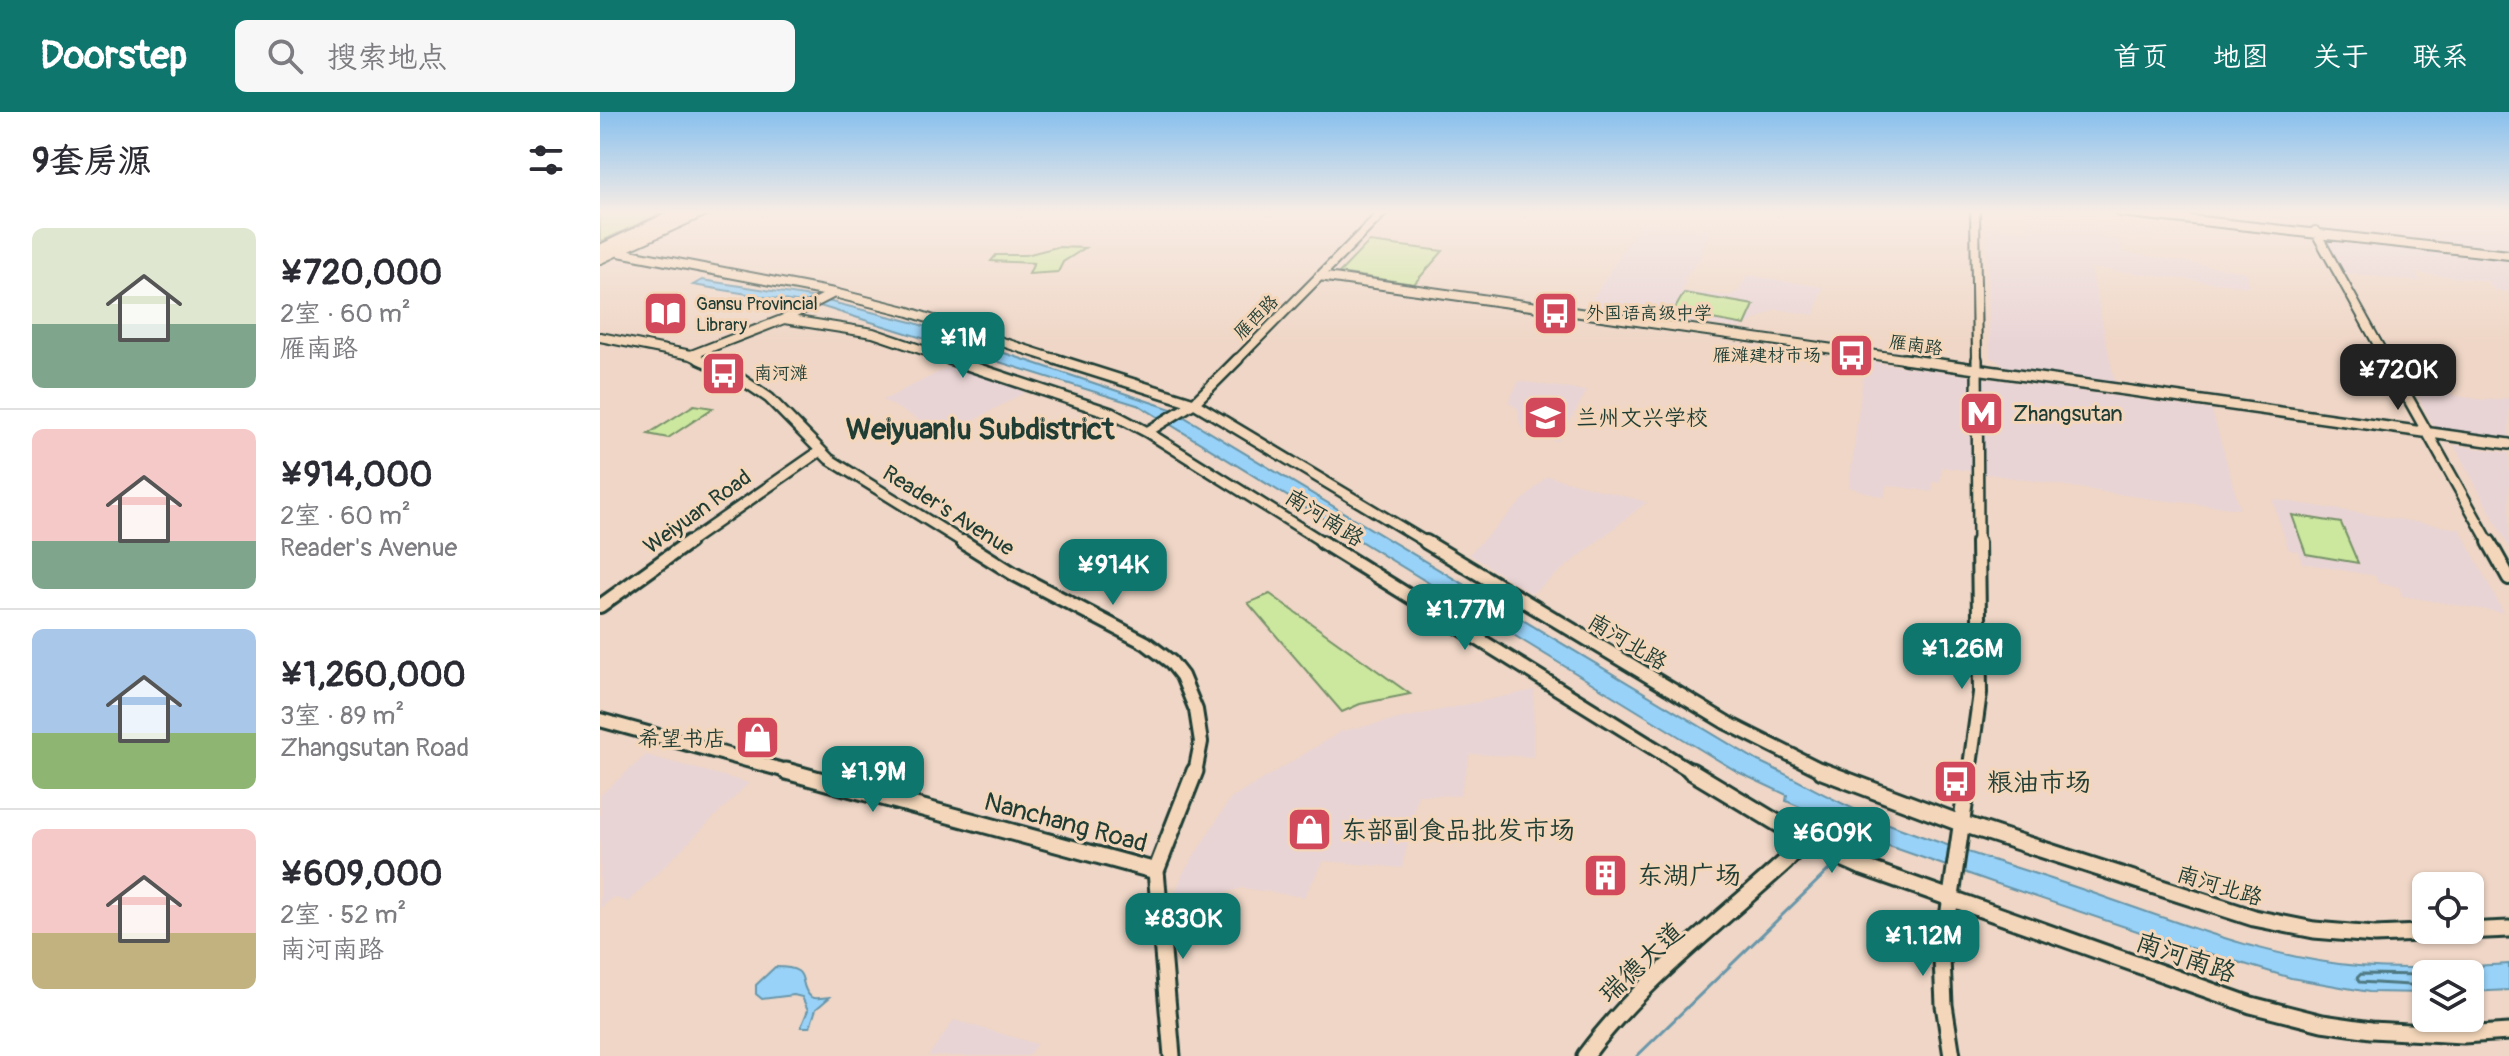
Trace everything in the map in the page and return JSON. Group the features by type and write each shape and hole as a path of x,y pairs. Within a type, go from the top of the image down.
{"street":[{"name":"南河北路","path":"639,256 906,311 1190,407 1760,741 1825,772 1960,823 2254,918 2314,930 2375,935 2509,929"},
{"name":"雁西路","path":"1147,432 1190,407 1339,256"},
{"path":"1952,1056 1944,1005 1942,959 1980,693 1975,256"},
{"path":"2329,256 2509,578"},
{"name":"雁南路","path":"1319,276 2509,444"},
{"path":"691,355 784,319 831,295"},
{"name":"南河南路","path":"784,319 873,333 1111,413 1147,432 1803,841 1860,866 2251,1005 2322,1023 2463,1035 2509,1032"},
{"name":"Reader's Avenue","path":"600,337 691,355 759,389 820,451 952,537 1146,643 1171,662 1190,692 1201,742 1195,773 1156,871"},
{"name":"Weiyuan Road","path":"600,606 820,451"},
{"name":"Nanchang Road","path":"600,720 1156,871 1172,1056"},
{"name":"瑞德大道","path":"1585,1056 1604,1030 1638,996 1785,862 1803,841"}],"shaded area":[{"path":"1619,256 1701,256 1683,280 1686,282 1682,291 1729,296 1738,292 1747,275 1823,287 1814,315 1776,309 1740,328 1587,308"},
{"path":"1988,256 2148,256 2247,272 2249,287 2091,268 2115,383 2008,368 1990,357"},
{"path":"2329,256 2509,256 2509,292 2494,290 2487,281 2416,273 2421,282 2338,272"},
{"path":"1865,361 2212,410 2240,509 2151,499 1942,467 1940,482 1933,482 1932,492 1887,485 1884,498 1849,487"},
{"path":"951,366 1026,392 946,435 883,400"},
{"name":"兰州文兴学校","path":"1519,381 1587,391 1558,441 1526,433 1520,425 1518,409 1508,402"},
{"path":"2414,389 2484,400 2509,398 2509,437 2434,427"},
{"path":"2454,445 2509,453 2509,547"},
{"path":"1547,476 1647,502 1532,594 1469,554"},
{"path":"2272,499 2460,529 2504,613 2402,596 2399,587 2378,583 2375,576 2302,563 2298,551 2289,550"},
{"name":"东部副食品批发市场","path":"1534,690 1533,757 1470,754 1460,796 1418,795 1402,868 1324,861 1304,897 1242,888 1169,909 1183,873 1230,799 1342,731"},
{"path":"646,755 749,783 628,902 613,897 600,909 600,795"},
{"path":"954,1020 1037,1044 1028,1056 928,1056"}],"green space":[{"path":"995,256 1072,256 1063,262 1058,272 1029,274 1034,263 991,261"},
{"path":"1355,256 1439,256 1414,284 1339,273"},
{"path":"1684,293 1754,305 1745,325 1673,312"},
{"path":"694,405 713,408 668,438 648,434"},
{"path":"2292,515 2341,523 2358,563 2306,554"},
{"path":"1270,594 1410,694 1360,704 1342,712 1248,603"}],"water":[{"path":"702,280 811,297 912,322 1171,409 1758,761 1855,810 1943,844 2262,949 2358,966 2412,968 2412,993 2369,992 2291,978 2158,938 1889,846 1786,801 1787,795 1738,772 1688,742 1140,406 820,306 693,285"},
{"path":"2509,964 2509,990 2484,991 2484,965"},
{"path":"775,967 800,973 806,992 811,997 830,997 816,1009 810,1027 801,1027 808,1010 802,997 762,999 756,994 756,985"}],"waterway":[{"path":"1848,853 1868,837"},
{"path":"1637,1056 1837,862"}],"place":[{"name":"外国语高级中学","path":"1555,313"},
{"name":"Gansu Provincial Library","path":"665,314"},
{"name":"雁滩建材市场","path":"1852,355"},
{"name":"南河滩","path":"723,373"},
{"name":"Zhangsutan","path":"1982,413"},
{"name":"兰州文兴学校","path":"1545,417"},
{"name":"希望书店","path":"757,738"},
{"name":"粮油市场","path":"1956,782"},
{"name":"东部副食品批发市场","path":"1310,830"},
{"name":"东湖广场","path":"1606,875"}],"district":[{"name":"Weiyuanlu Subdistrict","path":"980,429"}]}
